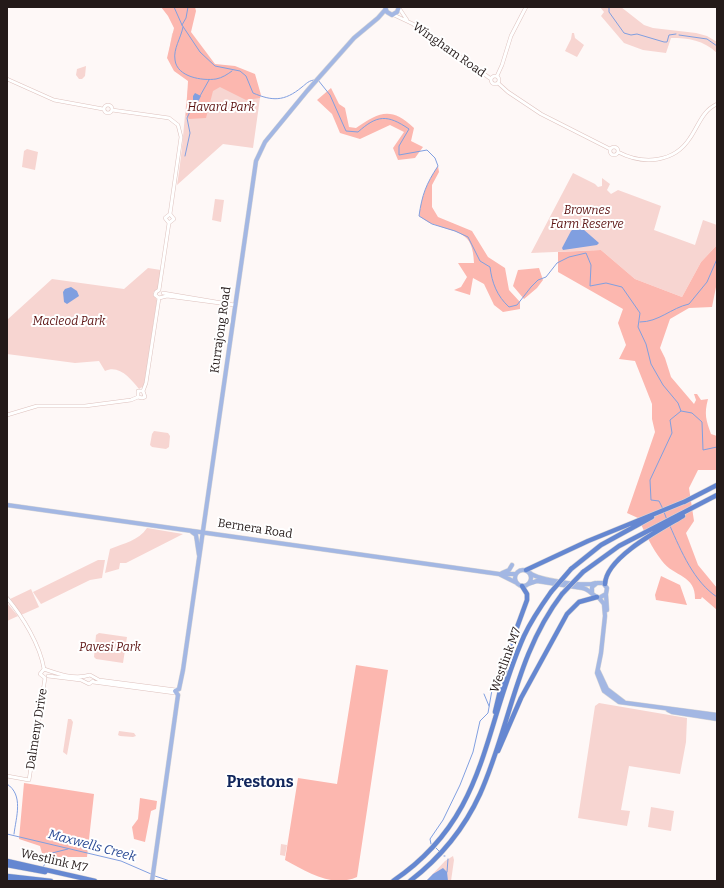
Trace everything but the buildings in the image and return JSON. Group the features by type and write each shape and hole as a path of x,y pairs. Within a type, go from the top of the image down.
{"highway":[{"name":"Westlink M7","path":"394,881 416,864 444,835 459,813 478,774 524,636 551,592 571,569 601,545 628,527 686,501 717,485"},
{"name":"Westlink M7","path":"410,881 427,867 448,846 468,818 479,796 530,647 540,625 562,594 583,572 607,553 717,495"},
{"path":"605,584 607,572 637,545 706,501"},
{"path":"528,572 579,545 628,527"},
{"path":"459,813 486,746 512,641 527,600 527,594 522,586"},
{"path":"479,796 487,781 521,698 548,647 573,607 583,600 598,597"},
{"name":"Westlink M7","path":"7,861 32,868"},
{"path":"7,865 54,872 88,881"},
{"name":"Westlink M7","path":"54,872 96,881"},
{"name":"Westlink M7","path":"7,876 51,881"},
{"path":"7,880 26,878"}],"main road":[{"path":"378,18 385,8 392,14"},
{"path":"378,18 392,14 399,8"},
{"name":"Kurrajong Road","path":"151,881 177,692 200,557 235,305 258,156 268,138 324,70 354,38 378,18"},
{"name":"Bernera Road","path":"7,505 501,574 516,574"},
{"path":"190,531 196,535 200,557"},
{"path":"501,574 509,570 512,565"},
{"path":"604,616 607,608 607,589 605,584 600,582 587,585 544,579 535,577 528,572 521,570 514,578 516,583 522,586 538,581 582,588 592,592 604,604 602,634 598,653 598,670 605,690 624,702 717,715"},
{"path":"528,572 531,580 528,584"},
{"name":"Bernera Road","path":"501,574 516,583"},
{"path":"592,592 592,587 595,583"},
{"path":"598,597 606,594"},
{"path":"668,709 672,712 717,719"}],"street":[{"path":"526,7 511,36 502,66 497,76 498,82 508,92 541,114 610,150 613,155 618,152"},
{"name":"Wingham Road","path":"399,8 407,20"},
{"name":"Wingham Road","path":"392,14 407,20 490,79 493,84 498,82"},
{"path":"490,79 493,76 497,76"},
{"path":"7,79 54,100 104,109 107,114 112,110"},
{"path":"610,150 615,147 618,149 618,152 628,157 643,160 657,160 670,156 688,141 706,111 717,104"},
{"path":"104,109 108,105 112,110 169,118 179,127 181,137 170,214 165,218 169,223"},
{"path":"170,214 174,219 169,223 159,290 155,293 156,297 160,298 168,296 235,305"},
{"path":"159,290 235,305"},
{"path":"7,414 37,406 85,406 131,400 145,396 143,391 146,382 160,298 163,292"},
{"path":"138,397 138,392 143,391"},
{"path":"7,598 23,620 41,657 44,669 48,672 86,677 90,675 93,680 177,692"},
{"path":"44,669 40,674 46,677 79,679 89,684 93,680"},
{"path":"46,677 48,672"},
{"name":"Dalmeny Drive","path":"7,776 29,780 46,677"},
{"path":"85,682 86,677"}],"green space":[{"path":"600,7 621,7 644,25 653,28 696,33 707,36 717,42 717,53 706,45 696,41 684,39 671,38 666,53 643,50 624,43 601,16 604,12"},
{"name":"Havard Park","path":"179,22 215,69 249,87 260,98 253,148 223,144 177,185 189,80 168,58 172,34"},
{"path":"572,33 574,33 575,38 584,45 577,57 565,51 571,39"},
{"path":"86,66 85,76 82,79 79,79 76,75 77,69"},
{"path":"27,149 38,152 35,170 22,167 24,151"},
{"name":"Brownes Farm Reserve","path":"573,173 598,187 602,186 602,178 610,184 607,190 611,194 618,190 661,206 654,230 695,245 703,220 717,225 717,245 701,262 682,297 635,279 601,250 531,253"},
{"path":"215,199 224,200 221,222 212,220"},
{"name":"Macleod Park","path":"148,268 161,270 158,288 153,293 157,300 144,386 139,389 128,377 115,369 105,371 99,361 75,363 7,354 7,320 52,279 124,289"},
{"path":"154,431 168,433 170,436 169,447 166,449 152,447 150,445"},
{"path":"147,528 183,534 126,563 120,563 119,569 105,573 110,549 135,539"},
{"path":"98,560 105,560 102,578 90,580 41,604 33,592"},
{"path":"31,589 39,607 21,615 10,599"},
{"path":"7,603 18,616 7,621"},
{"name":"Pavesi Park","path":"99,633 127,637 123,663 96,659 94,657 96,635"},
{"path":"599,703 687,718 686,742 680,774 629,766 621,810 630,811 627,826 578,818 595,706"},
{"path":"68,719 71,719 73,722 67,755 63,752"},
{"path":"119,731 134,733 136,736 120,736 118,735"},
{"path":"651,807 674,811 671,831 648,827"},
{"path":"281,844 287,845 285,856 280,855"},
{"path":"453,856 454,860 451,881 426,881 445,861"}],"shaded area":[{"path":"161,7 195,7 196,11 191,32 215,64 235,66 255,74 261,95 260,98 246,100 220,87 213,91 206,118 189,119 186,115 188,81 174,71 167,58 174,28 168,16"},
{"path":"331,88 339,104 345,108 349,127 356,128 378,115 385,114 398,116 406,121 414,128 411,141 423,147 415,158 398,160 393,148 404,132 390,125 360,139 340,133 332,114 317,100"},
{"path":"438,166 439,172 432,185 432,207 438,217 472,231 488,257 505,268 509,290 520,302 520,309 503,312 494,305 484,284 473,278 470,295 454,290 461,287 467,277 458,263 474,263 471,244 457,232 429,223 419,216 425,190 430,178"},
{"path":"717,245 717,282 712,307 689,308 670,319 660,348 671,377 694,404 696,400 694,394 697,394 701,400 708,399 706,409 707,421 711,434 717,436 717,470 698,470 689,488 694,521 686,533 698,565 717,588 717,610 702,597 701,599 695,599 692,585 662,561 652,546 638,518 627,513 655,432 652,419 652,404 635,361 619,359 626,345 618,323 623,309 558,272 558,252 601,250 635,279 682,297 701,262"},
{"path":"539,268 543,280 537,288 524,299 513,286 518,270"},
{"path":"661,576 680,585 687,605 656,600 655,595"},
{"path":"356,665 388,670 357,877 338,881 329,880 311,874 285,860 298,778 337,784"},
{"path":"24,783 94,794 87,857 43,857 40,846 19,839"},
{"path":"140,798 157,801 156,809 151,811 145,842 134,839 132,827 138,819"}],"water":[{"path":"195,93 201,96 198,102 193,105 193,96"},
{"path":"576,226 583,229 599,243 597,245 563,250 562,248 571,231"},
{"path":"71,287 77,291 79,296 67,304 64,302 63,292 65,289"},
{"path":"443,868 447,872 448,881 426,881 433,874"}],"waterway":[{"path":"174,7 182,25 200,52 215,66 240,71 246,76 253,93 272,99 284,98 296,92 309,81 315,80"},
{"path":"182,25 186,18 188,7"},
{"path":"609,7 609,12 624,33 631,35 637,34 664,42 667,42 669,35 676,34"},
{"path":"183,27 175,56 177,66 180,70 191,77 204,79 220,78 232,71"},
{"path":"679,35 707,39 717,46"},
{"path":"200,96 209,80"},
{"path":"318,80 330,95 346,131 358,132 371,122 382,118 388,119 409,129 399,146 399,155 427,150 435,158 438,166 430,178 425,190 419,216 432,224 455,231 468,237 480,261 490,267 496,289 501,298 509,307 517,305 531,287 538,280 546,277 557,263 569,257 586,253 591,265 590,286 606,283 622,287 640,313 638,327 646,344 651,364 663,385 678,403 681,411 670,420 672,433 650,480 651,500 659,501 663,509"},
{"path":"185,156 190,133 187,118 193,105"},
{"path":"640,322 653,320 676,308 689,304 707,282 717,259"},
{"path":"681,411 692,413 702,422 703,450 717,447"},
{"path":"664,512 667,520"},
{"path":"670,526 695,575 709,591 717,597"},
{"path":"431,844 430,839 443,820 460,785 473,752 480,721 488,713 493,684"},
{"path":"484,694 489,706"},
{"path":"7,784 16,794 18,807 14,834"},
{"name":"Maxwells Creek","path":"7,834 121,861 151,874"},
{"path":"435,847 440,852"},
{"path":"43,867 52,853 68,849"},
{"path":"447,872 448,859"},
{"name":"Maxwells Creek","path":"155,876 170,881"}],"district":[{"name":"Prestons","path":"260,783"}]}
